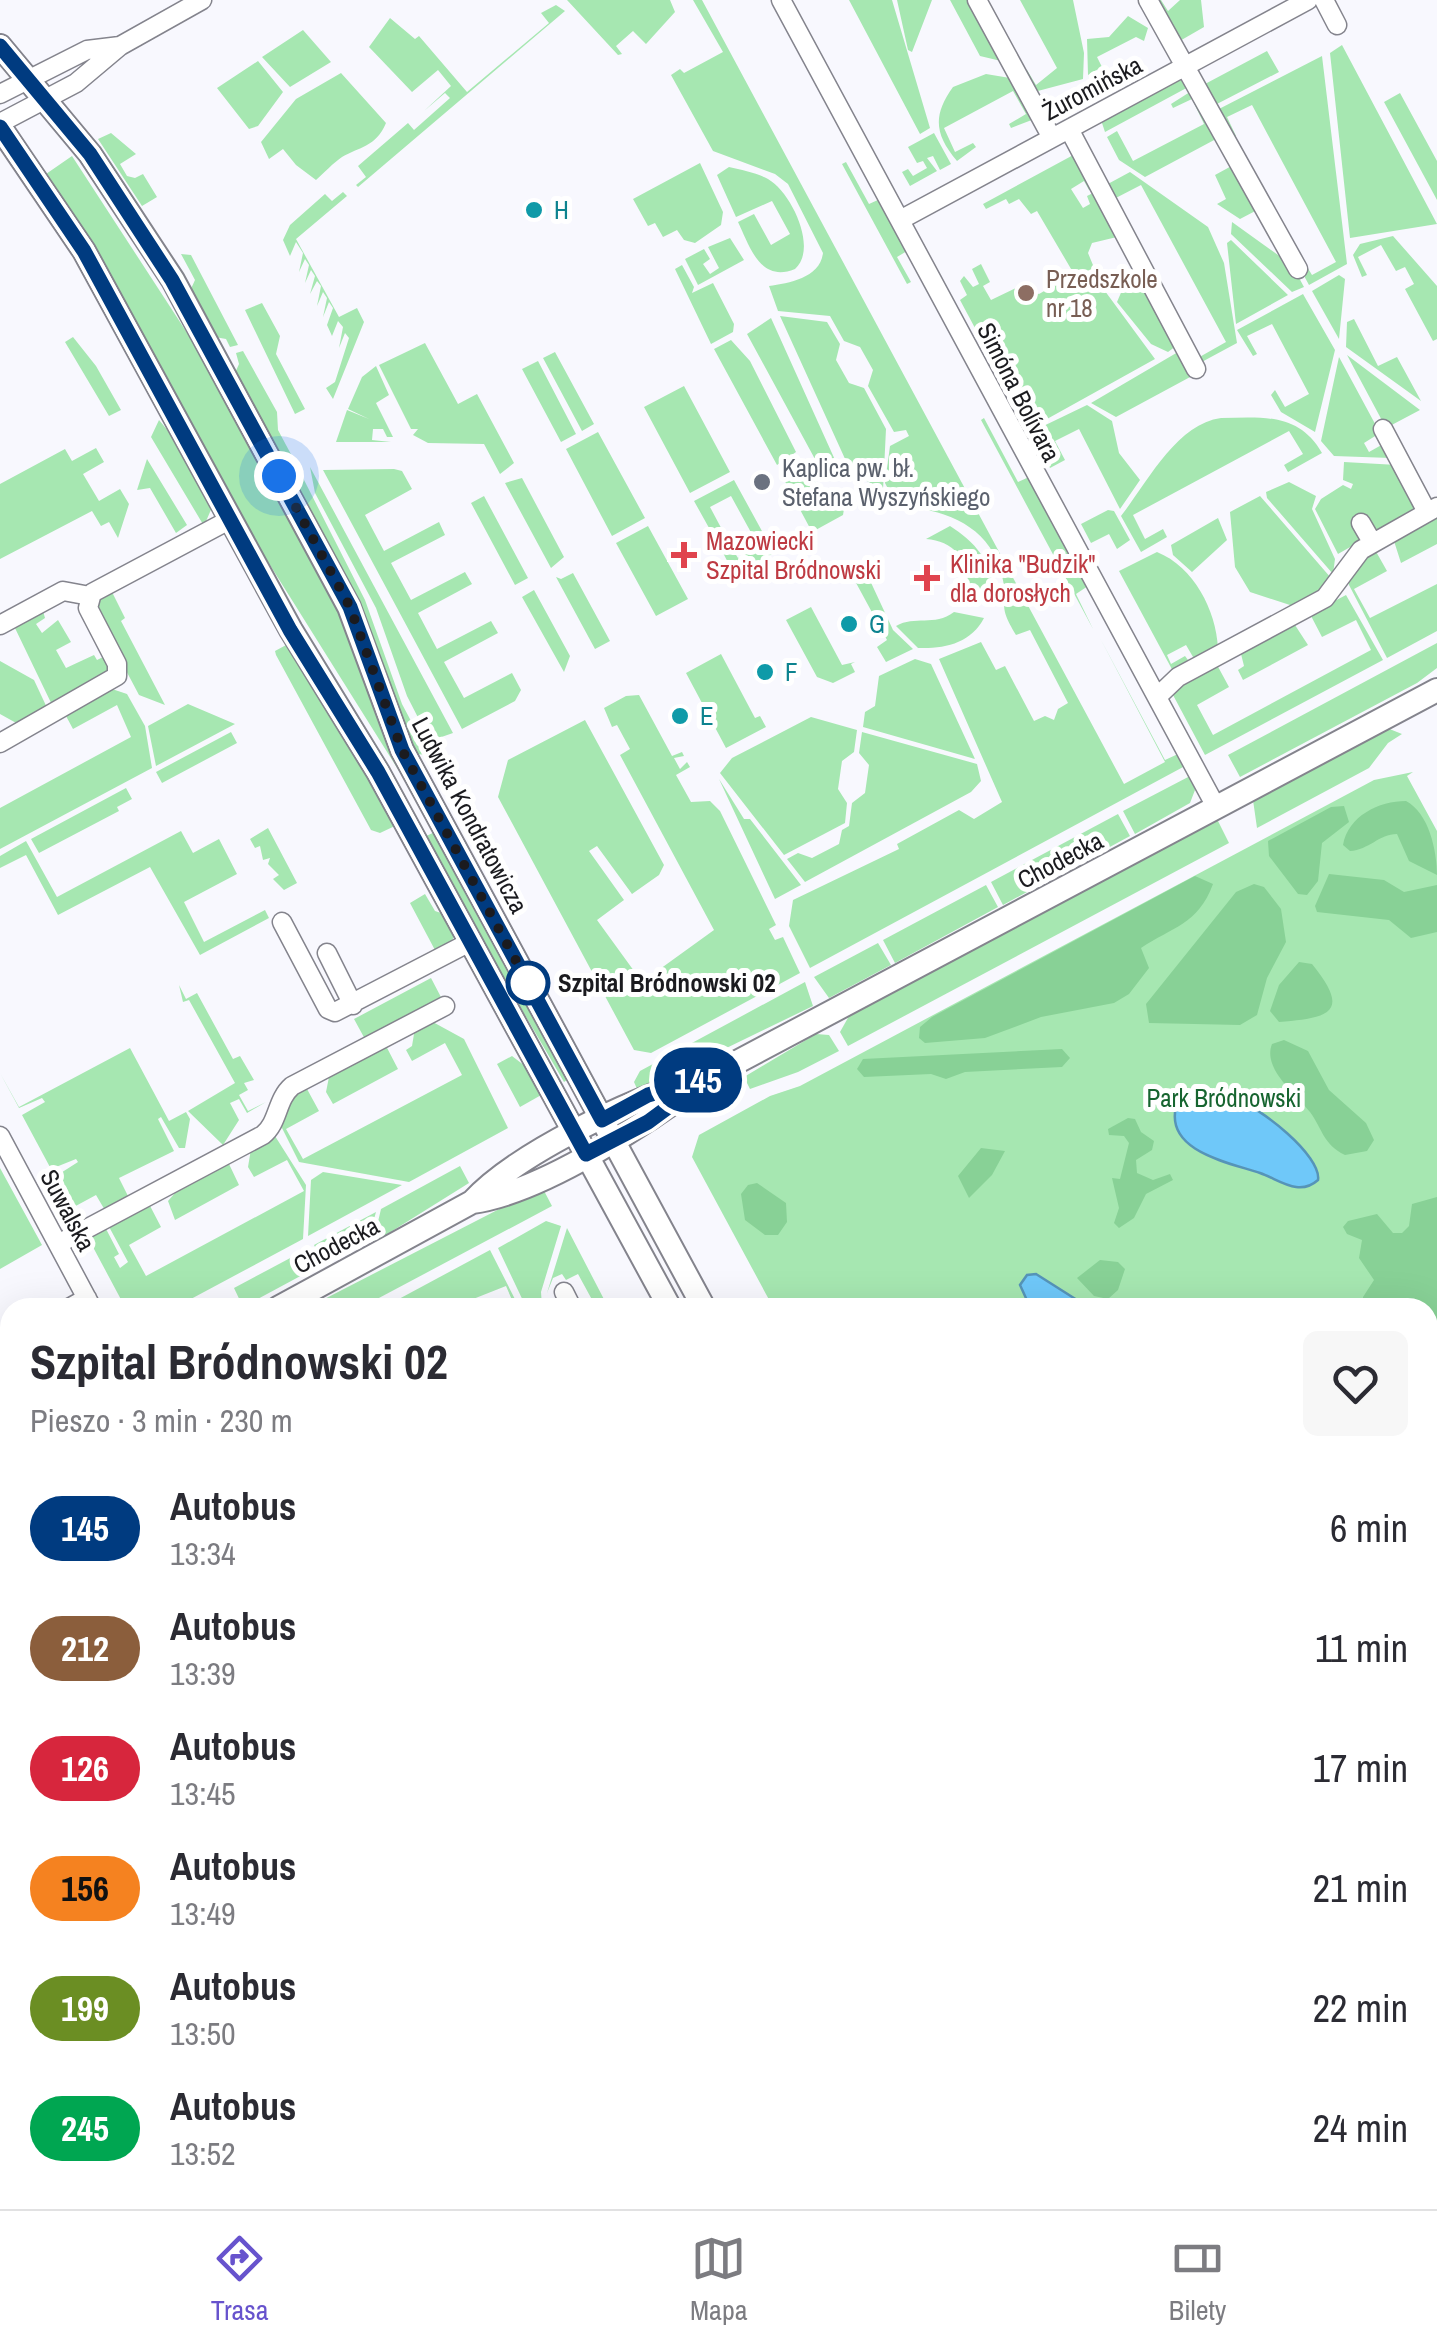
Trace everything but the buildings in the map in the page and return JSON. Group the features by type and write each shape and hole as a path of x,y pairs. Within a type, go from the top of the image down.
{"main road":[{"name":"Ludwika Kondratowicza","path":"0,46 46,99 134,219 203,335 350,607 402,750 699,1298"},
{"path":"0,125 84,251 290,630 378,772 665,1298"},
{"name":"Chodecka","path":"296,1298 472,1202 505,1198 580,1144 608,1130 648,1095 709,1077 1437,690"}],"street":[{"path":"0,125 86,77 120,46 202,0"},
{"name":"Simóna Bolívara","path":"781,0 1215,806"},
{"path":"978,0 1061,133 1196,369"},
{"path":"1148,0 1298,269"},
{"name":"Żuromińska","path":"900,220 1308,0"},
{"path":"1324,0 1337,25"},
{"path":"0,94 88,50 120,46"},
{"path":"1157,697 1178,677 1328,596 1351,560 1372,542 1432,510 1383,429"},
{"path":"0,625 64,592 90,596 231,519"},
{"path":"1361,523 1372,542"},
{"path":"0,743 117,676 117,664 88,608 90,596"},
{"path":"282,922 328,1009 340,1012 470,942"},
{"path":"326,953 353,1006"},
{"path":"58,1244 263,1135 273,1124 282,1096 292,1086 445,1006"},
{"name":"Suwalska","path":"0,1136 86,1298"}],"green space":[{"path":"567,0 670,0 675,12 646,44 633,31 616,46 622,54 618,55"},
{"path":"693,0 702,0 1124,784 1165,762 1100,638 1165,760 1178,754 1185,766 810,968 789,926 793,900 899,849 897,844 959,810 974,819 1002,802 939,659 981,642 996,670 1005,666 1034,721 1045,716 1054,720 1058,709 1068,703 1030,630 1016,635 1010,624 1004,610 1002,576 987,544 976,532 947,516 897,506 885,483 890,446 909,436 906,430 894,432 868,386 873,370 860,347 844,341 830,316 778,311 769,286 810,274 823,253 788,184 775,174 713,151 671,75 680,69 684,73 723,52"},
{"path":"849,0 892,0 930,128 920,134"},
{"path":"897,0 932,0 912,52 908,50"},
{"path":"950,0 973,0 1001,61 980,56"},
{"path":"1020,0 1073,0 1084,53 1083,79 1034,92 1024,72 1027,70 1036,85 1057,68"},
{"path":"1154,0 1161,0 1168,11 1180,0 1201,0 1204,27 1178,42"},
{"path":"556,5 565,11 358,187 356,185 366,177 358,166 408,123 414,130 450,98 445,93 424,111 451,86 438,70 412,92 369,47 390,18 415,39 419,36 467,92 549,23 541,13"},
{"path":"1128,16 1148,28 1144,41 1136,37 1097,57 1102,67 1088,75 1087,39 1109,37"},
{"path":"303,30 331,62 290,87 262,57"},
{"path":"1342,45 1437,224 1350,238 1330,53"},
{"path":"1267,51 1279,72 1215,105 1205,84"},
{"path":"1322,56 1347,264 1309,285 1296,261 1301,257 1312,275 1336,262 1252,105 1227,117 1236,136 1232,138 1217,110"},
{"path":"258,61 283,92 258,126 249,129 217,88"},
{"path":"341,73 386,123 377,137 342,157 316,180 283,149 269,159 261,142 296,99"},
{"path":"986,74 1016,79 1037,118 1011,128 1009,124 1026,114 1013,91 944,128 955,152 973,143 976,147 957,161 940,133 942,107 953,87"},
{"path":"1185,75 1192,85 1105,132 1101,120"},
{"path":"1193,90 1216,139 1145,177 1119,160 1107,137 1117,131 1133,161 1204,124 1192,99 1173,108 1171,104"},
{"path":"1400,93 1437,161 1437,200 1384,102"},
{"path":"111,133 136,154 120,164 127,176 143,174 157,197 142,206 98,139"},
{"path":"934,133 951,164 940,170 933,156 927,158 937,171 910,186 902,172 908,169 913,176 927,168 923,161 917,163 908,147"},
{"name":"Przedszkole nr 18","path":"1077,153 1095,187 1089,190 1084,181 1071,189 1083,208 1090,204 1087,196 1097,191 1121,236 1092,243 1088,253 1102,287 1155,359 1029,429 960,300 967,295 960,281 964,276 973,287 979,284 972,269 981,264 990,282 983,286 991,300 1026,283 1028,290 1039,294 1074,274 1037,211 1031,214 1019,199 1009,204 1006,199 986,209 983,204"},
{"path":"72,156 208,365 344,616 402,768 399,771 250,533 81,226 46,174"},
{"path":"846,162 869,204 880,199 907,251 897,257 911,282 907,284 842,164"},
{"path":"700,163 723,212 721,225 695,243 684,240 677,230 663,237 655,223 648,226 633,199"},
{"path":"1237,163 1261,208 1240,219 1217,204 1226,199 1215,175"},
{"path":"729,167 768,179 786,196 803,235 804,248 795,269 773,271 752,252 738,222 754,214 771,245 790,234 772,201 736,217 717,175"},
{"path":"1130,172 1208,227 1224,263 1237,343 1198,364 1196,359 1226,342 1141,185 1110,201 1106,185"},
{"path":"343,192 347,196 296,239 339,317 357,308 364,322 333,399 326,388 335,382 349,338 345,333 339,348 343,327 338,321 332,336 327,325 333,308 329,302 323,317 327,298 323,292 317,306 321,286 317,281 310,294 315,276 311,270 305,283 309,265 305,259 299,272 303,253 296,242 290,256 283,240 290,225 325,194 332,201"},
{"path":"1232,222 1292,265 1304,287 1292,292 1231,234"},
{"path":"1393,236 1437,286 1437,339 1433,341 1405,289 1414,284 1405,267 1396,271 1381,245 1358,257 1367,275 1362,277 1353,255 1360,244"},
{"path":"730,238 744,260 698,285 685,259 704,249 710,259 703,264 710,274 719,268 708,247"},
{"path":"1231,240 1288,295 1236,324 1227,243"},
{"path":"181,254 191,255 238,345 230,347 226,339 215,337 190,291 195,280"},
{"path":"682,265 694,287 692,293 713,283 734,324 733,332 711,344 675,269"},
{"path":"1339,275 1345,279 1339,339 1312,291"},
{"path":"1123,288 1147,288 1176,346 1168,352 1151,344 1117,302"},
{"path":"1303,294 1335,350 1315,432 1281,412 1271,395 1275,390 1285,407 1309,394 1272,324 1247,336 1257,354 1253,356 1237,330"},
{"path":"262,303 280,336 276,354 305,409 295,414 245,310"},
{"path":"780,316 827,322 840,344 836,360 849,383 864,388 886,429 883,490 851,472"},
{"path":"771,318 840,471 816,461 747,334"},
{"path":"1354,319 1378,366 1397,357 1421,401 1346,347 1347,322"},
{"path":"73,337 96,366 121,410 109,416 65,342"},
{"path":"731,340 750,361 796,452 777,465 714,349"},
{"path":"425,343 458,404 477,394 514,463 500,474 484,444 428,443 413,435 418,429 411,429 379,365"},
{"path":"243,351 277,412 278,430 293,458 278,454 235,373 239,364 236,353"},
{"path":"555,352 594,424 582,431 543,358"},
{"path":"1178,352 1192,376 1116,417 1091,403"},
{"path":"1347,355 1420,410 1386,428"},
{"path":"1339,357 1380,433 1364,443 1369,452 1385,443 1391,458 1334,456 1321,441"},
{"path":"538,361 576,434 561,442 522,369"},
{"path":"376,366 389,395 376,403 393,437 387,437 383,429 373,429 372,440 391,442 336,442 347,410 369,419 348,409 362,377"},
{"path":"684,386 730,472 690,493 644,407"},
{"path":"1087,405 1112,421 1119,453 1140,480 1120,509 1079,429 1055,441 1065,460 1050,468 1031,432"},
{"path":"984,418 1018,482 1029,477 1088,586 1076,594 1093,629 981,420"},
{"path":"1221,418 1265,418 1291,424 1313,440 1322,453 1288,472 1284,465 1303,454 1289,431 1133,515 1145,539 1163,529 1167,537 1141,552 1121,516 1176,443 1190,431"},
{"path":"159,420 184,450 213,505 204,526 151,437"},
{"path":"598,432 645,518 612,536 566,449"},
{"path":"96,448 104,462 83,474 99,501 120,489 129,504 118,538 109,522 101,526 92,511 0,559 0,484 65,449 72,461"},
{"path":"147,459 187,525 176,533 150,488 137,490"},
{"path":"800,461 820,488 844,509 843,515 812,532 780,472"},
{"path":"1344,462 1397,465 1420,507 1338,554 1315,509 1321,499 1343,485 1351,489 1353,484 1343,480"},
{"path":"310,467 453,733 430,741 407,696 376,608 315,493"},
{"path":"323,470 402,471 412,489 365,515 384,551 439,522 445,535 391,563 411,600 465,572 472,584 418,613 437,649 491,621 498,633 444,662 464,698 512,673 521,690 515,701 462,729"},
{"path":"301,474 365,600 402,704 429,755 416,754 297,488"},
{"path":"522,478 564,557 551,568 505,483"},
{"path":"734,480 774,553 734,574 722,551 731,547 738,558 759,547 731,496 710,507 727,539 718,544 694,501"},
{"path":"1289,482 1316,496 1312,509 1335,559 1333,574 1267,498 1266,492"},
{"path":"484,496 528,578 515,585 471,503"},
{"path":"1260,496 1331,578 1327,588 1293,606 1250,592 1235,567 1230,512"},
{"path":"1108,510 1114,511 1130,540 1117,549 1109,534 1091,543 1081,524"},
{"path":"1437,514 1437,544 1401,563 1394,541"},
{"path":"1218,518 1227,540 1192,572 1173,555 1171,545"},
{"path":"648,526 688,599 656,616 616,543"},
{"path":"950,526 983,557 991,577 992,601 968,587 963,560 952,548 926,539"},
{"path":"1374,548 1387,571 1354,589 1370,618 1437,584 1437,631 1387,658 1349,585 1348,575"},
{"path":"1157,552 1182,568 1201,591 1213,619 1218,648 1196,662 1186,645 1167,655 1171,664 1185,656 1191,664 1174,673 1119,571"},
{"path":"573,573 610,641 595,649 556,577 561,579"},
{"path":"867,574 893,630 913,649 886,662 877,647 887,640 855,581"},
{"path":"110,588 125,618 121,621 165,705 139,695 96,614 96,600"},
{"path":"534,590 570,656 564,672 522,597"},
{"path":"1346,595 1383,660 1205,755 1173,695 1176,688 1216,663 1229,687 1197,705 1213,735 1371,650 1356,620 1322,637 1310,614"},
{"path":"811,607 842,665 855,662 851,664 855,672 833,683 817,677 786,620"},
{"path":"43,611 45,618 36,624 42,633 58,620 71,642 56,650 66,668 94,655 97,660 107,655 112,672 54,709 14,626"},
{"path":"954,612 984,618 965,639 947,646 918,648 896,626 939,619"},
{"path":"1293,622 1308,645 1243,680 1238,670 1244,666 1240,650"},
{"path":"1437,643 1437,668 1417,683 1240,777 1228,755"},
{"path":"288,644 397,825 380,833 371,830 276,655 275,651"},
{"path":"721,654 755,718 760,716 766,727 726,748 686,673"},
{"path":"915,659 931,664 975,759 863,727 865,712 875,706 879,676"},
{"path":"0,661 34,680 49,712 18,724 0,714"},
{"path":"112,689 127,694 145,726 152,768 0,849 0,808 131,737 117,705 73,729 66,716"},
{"path":"639,695 672,756 682,752 684,756 674,758 680,769 687,762 690,767 676,775 691,802 710,801 720,811 776,925 769,929 775,940 783,937 800,973 651,1053 634,1050 498,797 508,760 585,720 664,865 659,875 632,894 597,846 589,851 624,900 597,920 642,982 714,930 620,755 630,749 617,725 612,727 604,708 626,696"},
{"path":"188,704 235,724 156,766 148,726"},
{"path":"811,717 857,730 854,752 842,761 838,789 847,803 845,823 784,855 720,773 732,758"},
{"path":"1387,728 1402,734 1388,743 1369,768 1257,828 1253,800"},
{"path":"231,732 237,743 162,783 156,772"},
{"path":"862,732 977,764 981,781 971,792 805,882 787,859 798,853 812,858 839,844 842,830 849,826 852,803 865,793 869,765 859,753"},
{"name":"Park Bródnowski","path":"1413,772 1407,776 1437,831 1437,1298 768,1298 692,1157 699,1135 770,1096 800,1086 1374,780"},
{"path":"1190,776 1195,790 1190,803 1135,834 1123,811"},
{"path":"719,779 744,819 750,819 801,885 775,899"},
{"path":"126,788 132,799 117,807 119,811 39,853 31,839"},
{"path":"1406,801 1426,823 1437,875 1409,861 1397,834 1357,850 1350,851 1343,845 1351,826 1366,812"},
{"path":"1344,806 1349,822 1322,843 1318,881 1307,895 1298,894 1269,856 1268,841 1331,807"},
{"path":"1118,814 1130,836 1003,905 991,882"},
{"path":"1217,819 1229,843 848,1046 840,1032 849,1016"},
{"path":"268,828 297,883 284,890 273,879 279,875 268,864 270,858 263,860 260,846 255,848 250,839"},
{"path":"181,831 193,853 219,839 237,874 184,902 204,942 265,910 269,918 200,955 150,867 58,915 26,855 0,868 0,856 26,841 57,897"},
{"path":"437,831 570,1078 564,1082 422,838"},
{"path":"1329,874 1384,880 1404,892 1437,885 1437,932 1411,938 1389,920 1317,912 1315,906"},
{"path":"1195,876 1213,884 1207,898 1183,924 1141,948 1149,968 1129,994 1114,1003 1041,1017 985,1038 925,1043 919,1038 920,1027 932,1017"},
{"path":"1254,884 1264,887 1281,909 1286,942 1267,978 1257,1015 1240,1025 1149,1023 1146,1004 1236,892"},
{"path":"986,885 998,907 895,963 883,940"},
{"path":"425,894 435,911 444,914 455,934 451,943 436,952 410,903"},
{"path":"878,943 891,965 829,998 814,977"},
{"path":"1299,962 1312,964 1331,993 1332,1003 1322,1015 1279,1022 1270,1011 1279,985"},
{"path":"431,978 443,1001 366,1041 354,1019"},
{"path":"805,982 813,1006 638,1091 634,1082 640,1071"},
{"path":"179,985 186,999 197,993 233,1059 240,1056 254,1080 244,1083 248,1090 239,1095 248,1111 266,1102 247,1113 239,1099 230,1103 239,1120 223,1145 188,1111 235,1083 189,1000 183,1002"},
{"path":"431,1021 464,1039 508,1128 409,1182 299,1162 280,1124 291,1097 307,1089 319,1111 286,1129 303,1159 462,1075 445,1043 412,1061 406,1050 412,1046 415,1028"},
{"path":"816,1034 829,1035 839,1051 798,1072 750,1089 744,1077"},
{"path":"1284,1040 1308,1051 1329,1090 1366,1123 1374,1140 1367,1151 1345,1155 1332,1146 1310,1112 1282,1081 1270,1053 1272,1044"},
{"path":"385,1044 398,1069 333,1104 326,1092 329,1077"},
{"path":"130,1048 169,1121 186,1112 190,1119 185,1148 179,1148 161,1117 158,1119 174,1151 119,1178 130,1200 106,1212 96,1195 72,1208 56,1176 78,1162 76,1159 51,1169 22,1115 45,1102 42,1098 19,1108 0,1073 19,1107"},
{"path":"1062,1049 1070,1058 1062,1067 965,1072 946,1079 931,1074 864,1077 857,1069 863,1059"},
{"path":"512,1056 525,1066 543,1094 520,1107 497,1064"},
{"path":"1128,1118 1135,1119 1141,1132 1154,1141 1152,1150 1136,1160 1137,1173 1153,1180 1170,1174 1173,1180 1146,1194 1134,1218 1119,1228 1114,1223 1119,1208 1112,1178 1120,1179 1129,1143 1124,1136 1109,1135 1108,1129"},
{"path":"275,1136 306,1185 303,1239 193,1298 120,1298 86,1234 104,1225 119,1254 114,1257 120,1268 128,1262 107,1223 148,1202 161,1227 129,1245 146,1276 304,1191 287,1160 254,1177 248,1167 251,1149"},
{"path":"981,1148 1005,1151 992,1175 969,1198 958,1176"},
{"path":"229,1164 239,1185 175,1220 168,1201 175,1193"},
{"path":"460,1166 469,1183 373,1243 381,1209"},
{"path":"0,1168 42,1245 0,1269"},
{"path":"323,1172 402,1185 308,1236 311,1180"},
{"path":"757,1183 786,1203 787,1222 778,1235 765,1235 745,1220 741,1194 748,1185"},
{"path":"542,1187 552,1206 379,1298 326,1298"},
{"path":"1437,1197 1437,1298 1363,1298 1374,1280 1359,1258 1362,1240 1347,1234 1343,1227 1348,1221 1377,1214 1393,1233 1402,1233 1409,1226 1412,1204"},
{"path":"376,1212 368,1240 324,1264 314,1245"},
{"path":"546,1221 561,1226 541,1298 522,1298 498,1248"},
{"path":"567,1228 603,1298 591,1298 578,1274 566,1280 562,1274 553,1278 547,1293"},
{"path":"309,1248 319,1266 260,1298 239,1298 234,1288"},
{"path":"490,1250 514,1298 506,1286 476,1298 401,1298"},
{"path":"1100,1260 1118,1262 1125,1269 1118,1290 1109,1298 1094,1296 1077,1278"}],"water":[{"path":"1195,1098 1236,1100 1259,1112 1300,1146 1317,1170 1318,1180 1304,1187 1289,1186 1218,1160 1190,1145 1175,1122 1176,1107"},
{"path":"1036,1274 1074,1298 1026,1298 1020,1285 1027,1275"}],"bus line":[{"name":"145","path":"0,46 90,154 172,280 350,607 402,750 602,1120 648,1095 709,1077 648,1122 586,1154 378,772 290,630 84,251 0,127"}],"place":[{"name":"H","path":"534,210"},
{"name":"Przedszkole nr 18","path":"1026,293"},
{"name":"Kaplica pw. bł. Stefana Wyszyńskiego","path":"762,482"},
{"name":"Mazowiecki Szpital Bródnowski","path":"684,555"},
{"name":"Klinika \"Budzik\" dla dorosłych","path":"927,578"},
{"name":"G","path":"849,624"},
{"name":"F","path":"765,672"},
{"name":"E","path":"680,716"},
{"name":"Szpital Bródnowski 02","path":"528,983"}],"route":[{"path":"279,476 350,607 402,750 528,983"}]}
